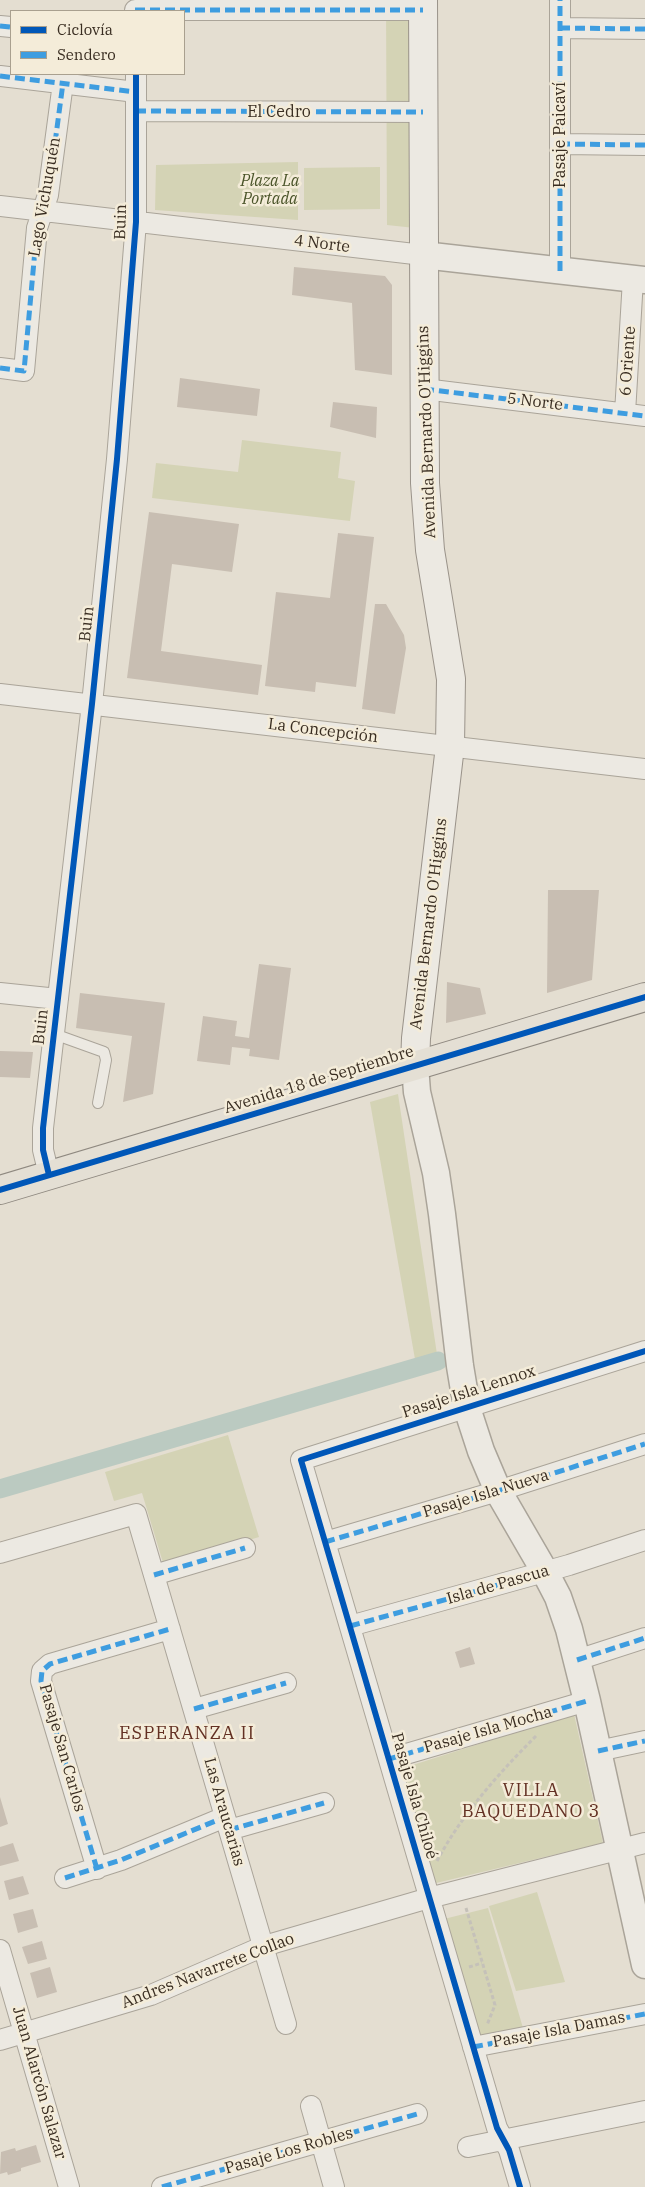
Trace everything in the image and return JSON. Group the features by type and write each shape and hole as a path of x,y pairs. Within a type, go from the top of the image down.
{"main road":[{"name":"Avenida Bernardo O'Higgins","path":"415,1066 416,1038 450,746 451,679 427,520 424,389 423,5"},
{"name":"Avenida 18 de Septiembre","path":"0,1190 645,997"}],"street":[{"name":"Pasaje Paicaví","path":"560,0 560,271"},
{"path":"135,7 423,5"},
{"path":"560,28 645,29"},
{"name":"El Cedro","path":"0,76 136,92 423,112"},
{"name":"Lago Vichuquén","path":"0,368 24,371 37,228 48,195 63,83"},
{"name":"Buin","path":"49,1176 42,1140 92,704 117,458 136,222 136,92"},
{"path":"560,144 645,145"},
{"name":"4 Norte","path":"0,206 639,280"},
{"name":"6 Oriente","path":"624,413 639,280"},
{"name":"5 Norte","path":"424,389 645,416"},
{"name":"La Concepción","path":"0,694 645,769"},
{"path":"0,993 58,999"},
{"name":"Avenida Bernardo O'Higgins","path":"415,1066 417,1092 434,1165 442,1214 459,1360 467,1408 481,1451 498,1491 545,1572 564,1613 587,1701 645,1965"},
{"name":"Pasaje Isla Lennox","path":"301,1460 645,1350"},
{"name":"Pasaje Isla Nueva","path":"325,1542 498,1491 645,1444"},
{"name":"Pasaje Isla Chiloé","path":"301,1460 497,2128 509,2150 520,2187"},
{"name":"Las Araucarias","path":"0,1553 136,1514 286,2024"},
{"name":"Isla de Pascua","path":"350,1626 545,1572 645,1540"},
{"path":"154,1575 246,1548"},
{"name":"Pasaje San Carlos","path":"97,1869 41,1681 42,1671 50,1664 170,1629"},
{"path":"577,1660 645,1638"},
{"path":"194,1709 286,1683"},
{"name":"Pasaje Isla Mocha","path":"389,1759 587,1701"},
{"path":"598,1750 645,1741"},
{"path":"65,1878 97,1869 227,1823 324,1803"},
{"name":"Andres Navarrete Collao","path":"0,2040 151,1995 264,1946 427,1891 645,1843"},
{"name":"Juan Alarcón Salazar","path":"0,1950 69,2187"},
{"name":"Pasaje Isla Damas","path":"473,2047 645,2014"},
{"path":"311,2106 334,2187"},
{"path":"468,2147 645,2111"},
{"name":"Pasaje Los Robles","path":"162,2187 417,2114"}],"lane":[{"path":"54,1034 104,1052 106,1060 98,1103"}],"path":[{"path":"427,1891 452,1832 512,1760 539,1734"},
{"path":"466,1907 495,2006 483,2034 473,2047"}],"green space":[{"path":"386,0 414,0 415,228 387,225"},
{"name":"Plaza La Portada","path":"298,162 298,220 155,210 156,165"},
{"path":"380,167 380,209 304,210 304,168"},
{"path":"242,440 341,452 338,478 355,481 350,521 152,498 156,463 238,472"},
{"path":"398,1094 438,1361 416,1365 370,1102"},
{"path":"228,1435 259,1537 164,1566 142,1493 114,1501 105,1472"},
{"path":"574,1714 603,1843 432,1884 400,1769"},
{"path":"537,1892 565,1982 516,1991 489,1906"},
{"path":"488,1908 523,2028 481,2041 444,1919"}],"building":[{"path":"294,267 385,276 392,285 392,375 355,370 352,303 292,295"},
{"path":"180,378 260,389 257,416 177,407"},
{"path":"333,402 377,407 376,438 330,427"},
{"path":"149,512 239,524 232,572 172,564 161,651 262,665 258,695 127,678"},
{"path":"338,533 374,537 356,687 316,682 315,692 265,686 276,592 330,598"},
{"path":"375,604 386,604 404,635 406,648 395,714 362,709"},
{"path":"548,890 599,890 592,980 547,993"},
{"path":"259,964 291,968 279,1060 249,1056 250,1049 232,1047 230,1065 197,1061 203,1016 237,1021 235,1036 249,1038"},
{"path":"447,982 480,988 486,1014 446,1023"},
{"path":"80,993 165,1003 153,1094 123,1102 132,1036 76,1028"},
{"path":"0,1051 33,1052 30,1078 0,1077"},
{"path":"470,1647 475,1664 460,1668 455,1652"},
{"path":"0,1797 8,1824 0,1827"},
{"path":"13,1843 19,1861 0,1866 0,1847"},
{"path":"23,1876 29,1894 9,1900 4,1881"},
{"path":"33,1909 38,1927 18,1933 13,1914"},
{"path":"42,1941 47,1959 28,1964 22,1947"},
{"path":"50,1967 57,1992 37,1998 30,1973"},
{"path":"36,2145 41,2162 21,2168 21,2171 8,2175 7,2172 0,2174 1,2152 15,2148 16,2151"}],"waterway":[{"path":"0,1489 438,1361"}],"marked path":[{"path":"560,0 560,271"},
{"path":"135,10 423,10"},
{"path":"0,26 10,27"},
{"path":"560,28 645,29"},
{"path":"0,76 136,92"},
{"path":"0,368 24,371 37,228 48,195 63,83"},
{"path":"136,111 423,112"},
{"path":"560,144 645,145"},
{"path":"424,389 645,416"},
{"path":"325,1542 498,1491 645,1444"},
{"path":"154,1575 245,1548"},
{"path":"350,1626 545,1572"},
{"path":"97,1869 41,1681 42,1671 50,1664 170,1629"},
{"path":"577,1660 645,1638"},
{"path":"194,1709 286,1683"},
{"path":"389,1759 587,1701"},
{"path":"598,1751 645,1741"},
{"path":"229,1830 324,1803"},
{"path":"65,1878 121,1860 225,1817"},
{"path":"473,2047 645,2014"},
{"path":"162,2187 417,2114"}],"cycle path":[{"path":"49,1175 43,1150 43,1128 92,704 117,459 136,222 136,75"},
{"path":"0,1190 645,997"},
{"path":"520,2187 509,2150 497,2128 301,1460 645,1351"}],"district":[{"name":"ESPERANZA II","path":"187,1734"},
{"name":"VILLA BAQUEDANO 3","path":"531,1801"}]}
